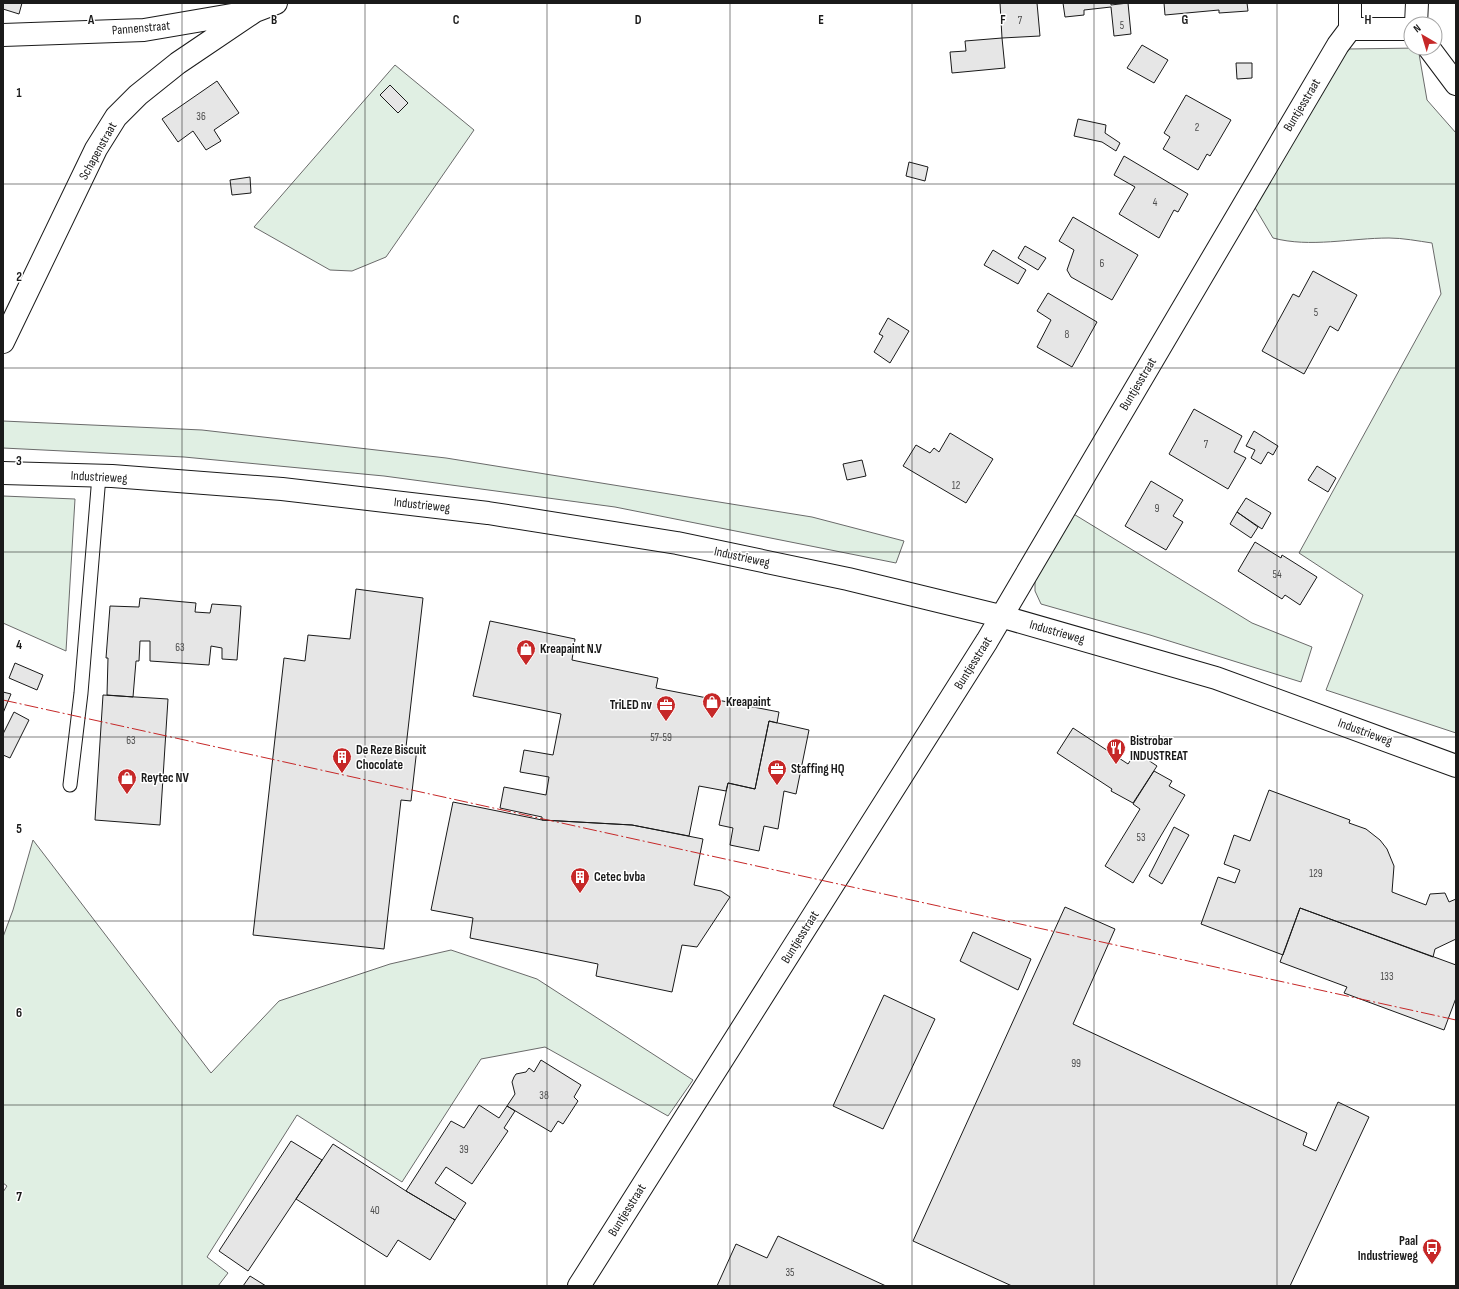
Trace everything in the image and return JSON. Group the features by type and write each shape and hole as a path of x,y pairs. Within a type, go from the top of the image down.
{"street":[{"name":"Pannenstraat","path":"3,35 144,30 255,11 276,3"},
{"path":"1350,3 1350,29 1403,29"},
{"path":"1416,16 1417,3"},
{"name":"Schapenstraat","path":"3,342 96,149 116,117 138,95 178,63 255,11"},
{"name":"Buntjesstraat","path":"579,1286 987,641 1000,616 1338,45 1350,29"},
{"path":"1435,56 1456,84"},
{"name":"Industrieweg","path":"3,473 99,476 282,489 496,514 677,544 848,579 1000,616 1216,678 1456,765"}],"lane":[{"path":"70,785 81,693 99,476"}],"green space":[{"path":"1403,48 1403,56 1419,56 1427,100 1456,133 1456,733 1326,690 1363,595 1299,553 1441,294 1432,243 1394,238 1375,238 1331,242 1287,241 1273,238 1254,206 1347,49"},
{"path":"395,65 474,130 386,257 352,271 330,270 254,227"},
{"path":"3,421 202,430 446,458 812,517 904,541 896,563 615,507 384,476 184,457 3,448"},
{"path":"3,496 75,499 66,651 3,623"},
{"path":"1072,513 1252,623 1312,647 1301,682 1150,635 1041,604 1035,591 1035,578"},
{"path":"33,840 211,1073 279,1001 390,964 451,950 537,979 693,1080 668,1116 545,1047 481,1059 402,1182 297,1115 207,1257 228,1273 218,1286 3,1286 3,1192 7,1186 3,1183 3,937 13,910"}],"building":[{"path":"3,3 22,3 19,14 3,9"},
{"path":"1000,3 1037,3 1040,36 1002,38"},
{"path":"1063,3 1111,3 1111,5 1128,3 1131,34 1114,36 1111,7 1084,10 1084,15 1065,17"},
{"path":"1164,3 1247,3 1248,11 1219,13 1219,10 1165,15"},
{"path":"1002,38 1005,68 952,73 950,52 966,51 965,41"},
{"path":"1142,45 1168,60 1154,83 1127,68"},
{"path":"1236,63 1252,63 1252,78 1237,79"},
{"path":"217,81 239,113 214,130 221,141 206,150 193,131 178,142 162,119"},
{"path":"390,85 408,103 398,113 380,95"},
{"path":"1186,95 1231,120 1210,156 1207,154 1198,170 1163,149 1170,137 1164,133"},
{"path":"1078,119 1106,125 1105,133 1120,143 1116,151 1102,142 1074,136"},
{"path":"1124,156 1188,194 1178,212 1174,210 1159,238 1119,214 1135,187 1114,175"},
{"path":"909,162 928,167 925,181 906,176"},
{"path":"250,177 251,193 232,195 230,180"},
{"path":"1073,217 1138,255 1112,300 1071,277 1067,270 1074,250 1059,241"},
{"path":"1025,246 1046,258 1038,270 1018,258"},
{"path":"993,250 1026,270 1018,284 984,265"},
{"path":"1313,271 1357,295 1338,331 1330,326 1304,374 1262,351 1293,294 1299,297"},
{"path":"1048,293 1097,322 1072,367 1037,347 1051,320 1037,311"},
{"path":"888,318 909,331 890,363 874,352 883,336 879,334"},
{"path":"1194,409 1242,436 1234,452 1246,458 1228,489 1169,454"},
{"path":"1254,431 1278,446 1273,455 1268,452 1261,464 1251,458 1255,450 1246,446"},
{"path":"950,433 993,459 966,503 903,466 916,445 930,453 934,448 939,452"},
{"path":"862,460 866,476 847,480 843,464"},
{"path":"1317,466 1336,478 1328,492 1308,480"},
{"path":"1151,481 1183,500 1173,516 1183,522 1166,550 1125,526"},
{"path":"1246,498 1271,513 1262,529 1237,512"},
{"path":"1237,512 1258,527 1251,538 1230,524"},
{"path":"1255,542 1281,558 1282,555 1317,577 1300,605 1285,595 1282,599 1238,571"},
{"name":"De Reze Biscuit Chocolate","path":"356,589 423,598 406,747 417,748 411,801 401,800 384,949 253,935 284,658 305,661 308,635 350,639"},
{"path":"140,598 196,603 195,612 210,613 212,604 241,606 237,660 222,659 222,648 211,646 209,665 150,661 150,641 140,641 139,661 136,661 133,697 107,695 108,658 106,658 110,606 139,607"},
{"path":"490,621 575,639 572,660 658,678 656,688 779,712 777,723 769,721 755,789 728,783 726,791 699,786 689,836 632,825 542,820 542,817 500,808 504,787 546,795 549,777 520,772 524,750 553,755 561,714 473,696"},
{"path":"15,663 43,675 37,690 9,678"},
{"path":"3,692 11,694 3,713"},
{"path":"103,695 168,699 160,825 95,820"},
{"path":"14,712 29,720 10,758 3,755 3,734"},
{"name":"Staffing HQ","path":"769,721 809,730 796,794 784,791 778,829 764,826 759,851 730,845 733,828 719,825 728,783 755,789"},
{"name":"Bistrobar INDUSTREAT","path":"1073,728 1128,764 1136,752 1157,766 1133,803 1111,791 1112,789 1057,753"},
{"path":"1154,771 1172,781 1169,786 1185,795 1133,883 1105,866 1140,809 1133,804"},
{"path":"1269,790 1350,820 1349,823 1366,829 1380,840 1387,849 1394,866 1392,892 1426,905 1430,894 1445,893 1449,902 1456,899 1456,939 1435,949 1433,957 1300,908 1283,955 1201,924 1218,877 1235,883 1240,870 1224,864 1234,835 1250,841"},
{"name":"Cetec bvba","path":"453,802 542,820 632,825 703,839 694,885 721,891 730,897 697,947 682,945 672,992 596,976 598,964 470,938 473,918 431,910"},
{"path":"1174,827 1189,835 1162,884 1149,876"},
{"path":"1065,907 1115,929 1073,1024 1307,1133 1303,1145 1316,1151 1338,1102 1369,1117 1290,1286 1012,1286 913,1241"},
{"path":"1300,908 1456,965 1456,998 1444,1030 1344,993 1347,987 1280,962"},
{"path":"973,932 1031,959 1018,990 960,961"},
{"path":"884,995 935,1019 883,1129 833,1106"},
{"path":"541,1060 581,1085 574,1097 578,1101 563,1124 558,1121 551,1132 507,1106 515,1094 512,1082 516,1074 526,1072 529,1068 534,1072"},
{"path":"479,1105 499,1118 507,1106 515,1111 504,1128 508,1131 472,1184 446,1167 435,1183 466,1203 455,1220 406,1191 451,1121 464,1128"},
{"path":"291,1141 322,1160 248,1271 219,1251"},
{"path":"333,1144 406,1191 455,1220 430,1260 398,1240 387,1257 296,1199"},
{"path":"778,1236 886,1286 717,1286 736,1244 767,1258"},
{"path":"250,1276 266,1286 243,1286"}],"power":[{"path":"3,700 1456,1020"}],"place":[{"name":"Kreapaint N.V","path":"526,666"},
{"name":"Kreapaint","path":"712,719"},
{"name":"TriLED nv","path":"666,722"},
{"name":"Bistrobar INDUSTREAT","path":"1116,765"},
{"name":"De Reze Biscuit Chocolate","path":"342,774"},
{"name":"Staffing HQ","path":"777,786"},
{"name":"Reytec NV","path":"127,795"},
{"name":"Cetec bvba","path":"580,894"},
{"name":"Paal Industrieweg","path":"1432,1265"}]}
